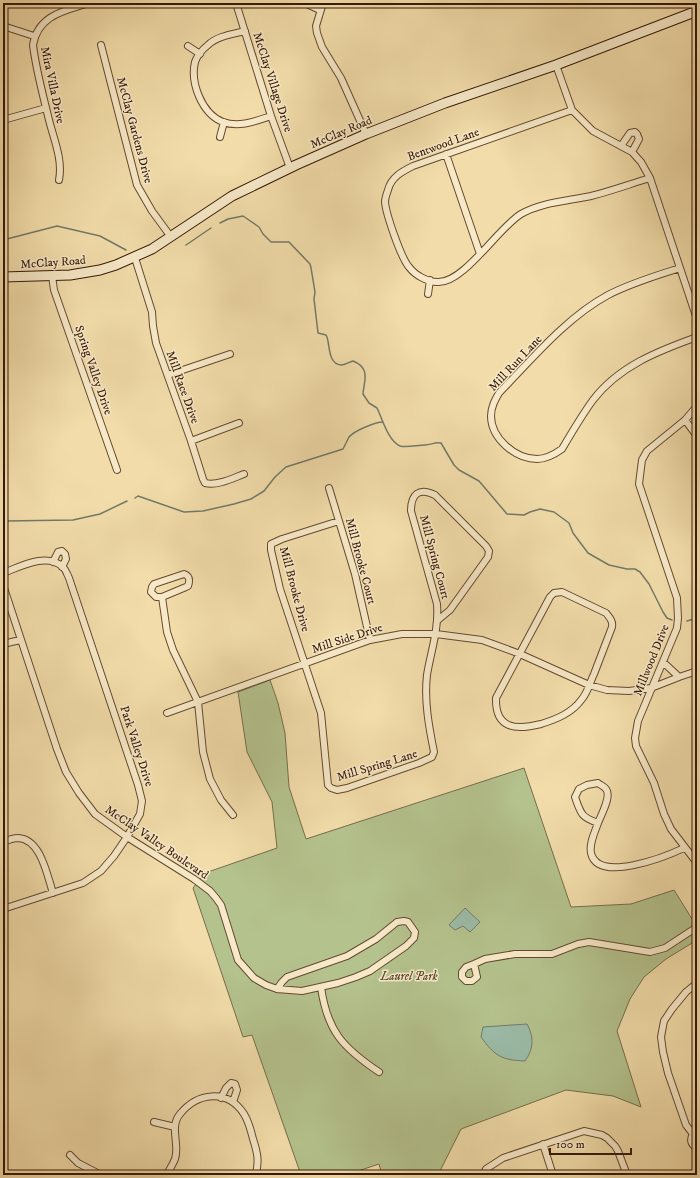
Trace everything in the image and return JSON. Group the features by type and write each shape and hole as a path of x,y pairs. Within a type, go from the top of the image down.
{"main road":[{"name":"McClay Road","path":"3,277 70,275 100,270 135,258 171,237 232,196 366,134 446,103 556,65 697,11"}],"street":[{"name":"Mira Villa Drive","path":"58,180 61,171 60,160 34,55 34,36 41,25 50,17 59,12 89,3"},
{"name":"McClay Village Drive","path":"236,3 290,168"},
{"path":"323,3 316,26 322,47 341,78 366,134"},
{"path":"309,5 320,10"},
{"path":"3,26 34,36"},
{"path":"245,31 216,39 208,44 196,61 194,72 195,84 199,95 212,117 224,122 238,124 272,116"},
{"name":"McClay Gardens Drive","path":"101,45 137,184 152,211 171,237"},
{"path":"188,46 200,54"},
{"path":"556,65 572,110 593,131 632,152 641,162 650,178 697,319"},
{"path":"3,120 46,108"},
{"name":"Bentwood Lane","path":"572,110 413,166 397,174 388,188 385,202 403,257 408,267 415,274 430,280 443,282 455,276 480,254 501,230 521,214 539,206 591,196 650,178"},
{"path":"220,137 224,122"},
{"path":"621,146 630,133 635,132 639,140 632,152"},
{"path":"446,154 480,254"},
{"name":"Mill Race Drive","path":"135,258 152,312 154,337 206,483 216,483 244,474"},
{"name":"Mill Run Lane","path":"680,268 638,282 607,296 584,311 562,329 499,392 493,404 491,416 496,434 513,452 522,457 537,459 546,458 555,454 562,449 594,398 623,371 643,358 697,337"},
{"name":"Spring Valley Drive","path":"52,276 54,290 117,470"},
{"path":"428,294 430,280"},
{"path":"168,375 230,354"},
{"name":"Millwood Drive","path":"697,406 685,420 647,452 642,460 640,469 639,484 677,598 678,618 677,628 638,721 635,738 636,746 654,783 664,814 671,829 684,848 697,863"},
{"path":"685,420 697,436"},
{"path":"191,441 239,423"},
{"name":"Mill Brooke Court","path":"329,488 355,574 370,640"},
{"name":"Mill Spring Court","path":"436,634 438,620 437,604 411,511 413,498 417,493 426,491 435,496 486,546 489,551 488,557 450,610 438,620"},
{"name":"Mill Brooke Drive","path":"304,663 280,589 271,544 339,521"},
{"name":"Park Valley Drive","path":"3,909 83,883 101,871 114,856 127,837 140,814 142,801 71,584 62,567 66,559 64,552 58,552 53,562"},
{"path":"3,573 38,561 48,560 62,567"},
{"path":"184,574 188,576 190,582 188,586 162,596 156,597 151,592 154,584 184,574"},
{"name":"McClay Valley Boulevard","path":"3,585 57,749 66,772 79,793 95,814 127,837 194,879 210,891 220,905 238,960 254,978 277,989"},
{"path":"562,592 606,613 611,618 612,623 589,685 583,698 574,709 555,720 527,728 513,727 503,722 498,711 496,698 550,597 554,593 562,592"},
{"path":"162,596 167,632 173,650 198,702 203,752 210,779 221,800 233,815"},
{"name":"Mill Side Drive","path":"167,713 370,640 402,634 436,634 482,640 520,654 589,685 607,690 629,691 651,688 697,671"},
{"name":"Mill Spring Lane","path":"304,663 321,713 328,785 331,788 338,790 420,764 432,757 434,752 428,721 426,689 427,674 436,634"},
{"path":"3,644 20,640"},
{"path":"662,662 679,677"},
{"path":"598,823 588,820 583,816 575,797 578,789 587,785 598,783 606,789 608,800 592,841 591,852 596,862 604,866 636,865 663,857 684,848"},
{"path":"3,842 13,838 20,838 26,840 34,846 39,853 53,892"},
{"path":"404,920 408,922 415,932 414,938 406,946 385,962 356,977 338,983 302,991 277,989 287,977 347,956 376,939 397,922 404,920"},
{"path":"474,964 485,960 515,954 552,954 578,944 589,942 650,952 666,948 697,927"},
{"path":"697,983 686,992 664,1021 662,1037 663,1052 668,1073 686,1125 695,1135 691,1140 691,1143 694,1146 697,1146"},
{"path":"321,987 322,997 332,1028 341,1041 358,1058 379,1072"},
{"path":"221,1098 228,1085 231,1083 234,1084 237,1090 233,1102"},
{"path":"167,1175 175,1159 175,1127 178,1116 188,1105 205,1097 217,1096 233,1102 244,1114 249,1123 258,1162 255,1175"},
{"path":"154,1122 175,1127"},
{"path":"483,1175 486,1169 503,1158 584,1131 592,1132 607,1138 615,1146 627,1175"},
{"path":"543,1144 554,1175"},
{"path":"70,1155 78,1162 101,1175"}],"green space":[{"name":"Laurel Park","path":"270,680 278,703 285,733 289,787 306,839 524,768 571,907 631,904 674,890 697,927 697,940 666,959 644,977 630,999 617,1031 641,1107 613,1096 566,1090 461,1129 438,1175 382,1175 379,1164 346,1175 301,1175 252,1035 243,1037 193,888 205,873 277,848 272,802 247,752 238,692"}],"shaded area":[{"path":"465,908 480,922 470,932 463,926 455,930 449,925"},
{"path":"527,1024 531,1033 532,1042 530,1052 525,1061 510,1060 499,1056 490,1049 481,1037 483,1027"}],"waterway":[{"path":"220,223 228,219 243,216 259,227 263,234 271,242 289,242 310,264 315,292 314,299 318,333 326,335 330,354 337,364 342,365 353,361 362,367 365,375 363,394 369,403 377,408 386,429 396,443 405,447 441,443 454,465 459,470 479,481 507,514 524,515 540,509 554,512 569,523 573,533 588,553 609,565 627,569 635,569 640,572 649,584 663,612 667,618 672,620"},
{"path":"3,240 57,226 100,236 126,250"},
{"path":"186,245 211,228"},
{"path":"135,498 138,496 184,512 203,511 251,499 264,491 275,477 286,467 343,449 349,437 370,425 383,422"},
{"path":"5,521 73,520 100,514 127,501"},
{"path":"687,621 697,618"}]}
